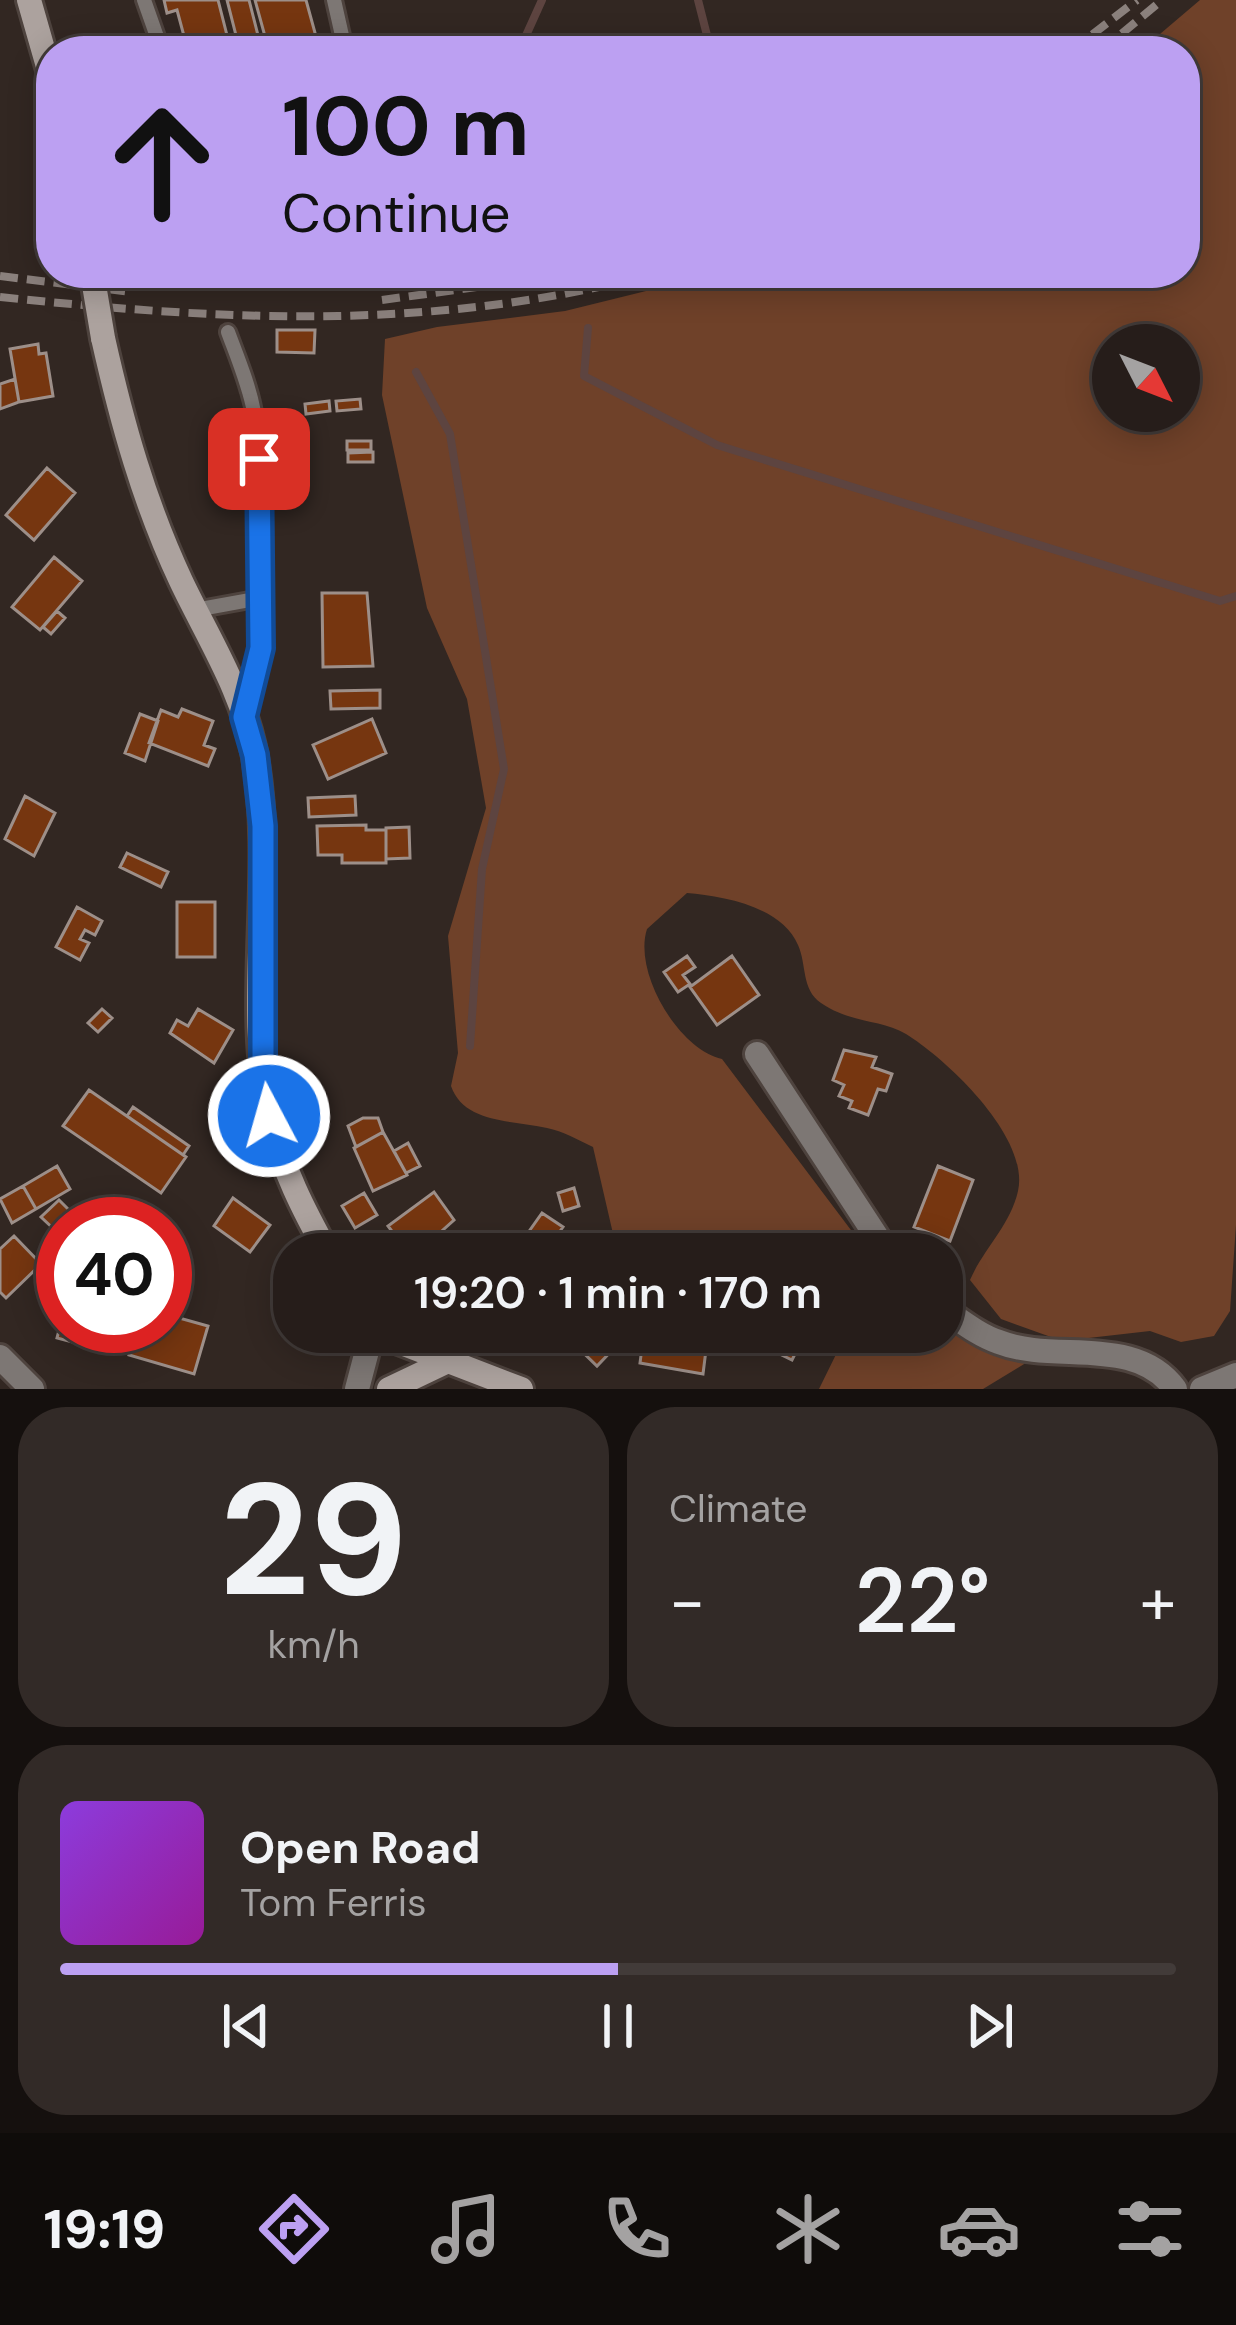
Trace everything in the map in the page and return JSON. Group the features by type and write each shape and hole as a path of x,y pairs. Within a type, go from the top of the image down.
{"street":[{"path":"29,0 39,36"},
{"path":"95,288 142,489 244,717 255,755 263,826 263,1062 269,1116 284,1166 318,1233"},
{"path":"757,1054 873,1233"},
{"path":"963,1321 1001,1344 1138,1360 1164,1374 1175,1389"},
{"path":"357,1389 367,1353"},
{"path":"430,1353 520,1389"},
{"path":"0,1357 32,1389"},
{"path":"389,1389 450,1360"},
{"path":"1202,1389 1236,1375"}],"lane":[{"path":"144,0 157,36"},
{"path":"334,0 342,36"},
{"path":"228,332 255,415 261,598 258,670 244,717"},
{"path":"195,610 261,598"}],"shaded area":[{"path":"1200,0 1236,0 1236,1225 1230,1311 1214,1336 1181,1342 1150,1331 1062,1341 1001,1319 970,1280 1018,1191 1018,1170 999,1125 963,1081 906,1034 821,1003 807,984 790,932 765,912 733,900 687,893 647,929 644,947 653,986 690,1041 722,1059 853,1233 613,1233 593,1147 553,1129 478,1114 458,1098 451,1086 458,1053 448,936 486,808 467,699 427,608 382,395 385,339 437,327 565,311 658,288 1200,288 1200,36 1158,36"},
{"path":"963,1338 997,1356 1029,1361 983,1389 819,1389 837,1353 963,1353"}],"building":[{"path":"164,0 218,0 227,36 184,36 177,10 167,13"},
{"path":"227,0 249,0 258,36 236,36"},
{"path":"255,0 306,0 316,36 265,36"},
{"path":"277,330 315,330 314,353 277,352"},
{"path":"38,344 39,354 46,353 53,396 19,402 10,349"},
{"path":"15,379 19,402 0,409 0,384"},
{"path":"360,399 361,409 337,411 336,401"},
{"path":"329,401 330,411 306,414 305,404"},
{"path":"347,441 371,441 371,450 347,450"},
{"path":"373,452 373,462 348,462 348,453"},
{"path":"47,468 75,493 34,540 6,515"},
{"path":"54,557 82,581 40,630 12,607"},
{"path":"322,593 367,593 373,666 323,667"},
{"path":"57,611 65,618 51,634 43,627"},
{"path":"380,690 380,708 331,709 330,691"},
{"path":"182,709 213,721 204,745 215,749 208,766 149,743 161,710 178,717"},
{"path":"140,714 158,721 145,761 125,753"},
{"path":"372,719 386,753 328,779 313,745"},
{"path":"25,796 55,813 34,856 5,839"},
{"path":"355,796 356,815 309,817 308,798"},
{"path":"366,825 366,830 386,830 386,863 342,863 342,855 318,855 317,826"},
{"path":"409,827 410,858 386,859 386,828"},
{"path":"127,853 168,872 161,887 120,867"},
{"path":"177,902 215,902 215,957 177,957"},
{"path":"77,907 102,921 95,935 85,930 80,939 89,943 80,960 56,947"},
{"path":"687,956 695,967 683,975 690,984 678,992 664,972"},
{"path":"732,956 759,995 717,1025 690,987"},
{"path":"102,1009 112,1018 98,1032 88,1023"},
{"path":"198,1009 233,1030 214,1063 170,1033 177,1020 188,1026"},
{"path":"844,1050 876,1057 872,1067 892,1074 886,1091 878,1089 868,1115 849,1108 852,1101 839,1096 844,1085 833,1080"},
{"path":"89,1090 186,1157 161,1193 63,1126"},
{"path":"133,1107 189,1146 183,1155 127,1116"},
{"path":"363,1118 378,1118 383,1132 356,1147 348,1126"},
{"path":"383,1132 407,1175 373,1191 354,1148"},
{"path":"408,1143 420,1166 406,1173 394,1151"},
{"path":"57,1166 70,1189 56,1197 36,1197 36,1209 23,1186"},
{"path":"938,1166 973,1180 953,1233 914,1227"},
{"path":"23,1186 36,1209 12,1223 0,1199"},
{"path":"574,1188 579,1206 563,1211 558,1193"},
{"path":"434,1192 454,1220 439,1233 393,1233 388,1226"},
{"path":"364,1193 377,1215 355,1228 342,1206"},
{"path":"233,1198 270,1225 250,1252 214,1226"},
{"path":"542,1213 563,1227 559,1233 528,1233"},
{"path":"14,1236 36,1259 36,1269 6,1298 0,1292 0,1249"},
{"path":"192,1322 208,1326 194,1374 129,1355 192,1353"},
{"path":"584,1353 609,1353 597,1366"},
{"path":"641,1353 706,1353 703,1374 640,1363"}],"waterway":[{"path":"526,36 542,0"},
{"path":"698,0 707,36"},
{"path":"588,328 584,376 717,445 1220,601 1236,596"},
{"path":"416,372 450,434 504,769 482,869 470,1046"}],"railway":[{"path":"1090,36 1137,0"},
{"path":"1119,36 1162,0"},
{"path":"0,276 36,280"},
{"path":"98,288 131,292"},
{"path":"382,300 470,288"},
{"path":"0,297 168,312 331,316 492,305 593,288"}],"route":[{"path":"259,459 261,648 244,717 255,755 263,826 263,1062 269,1116"}]}
